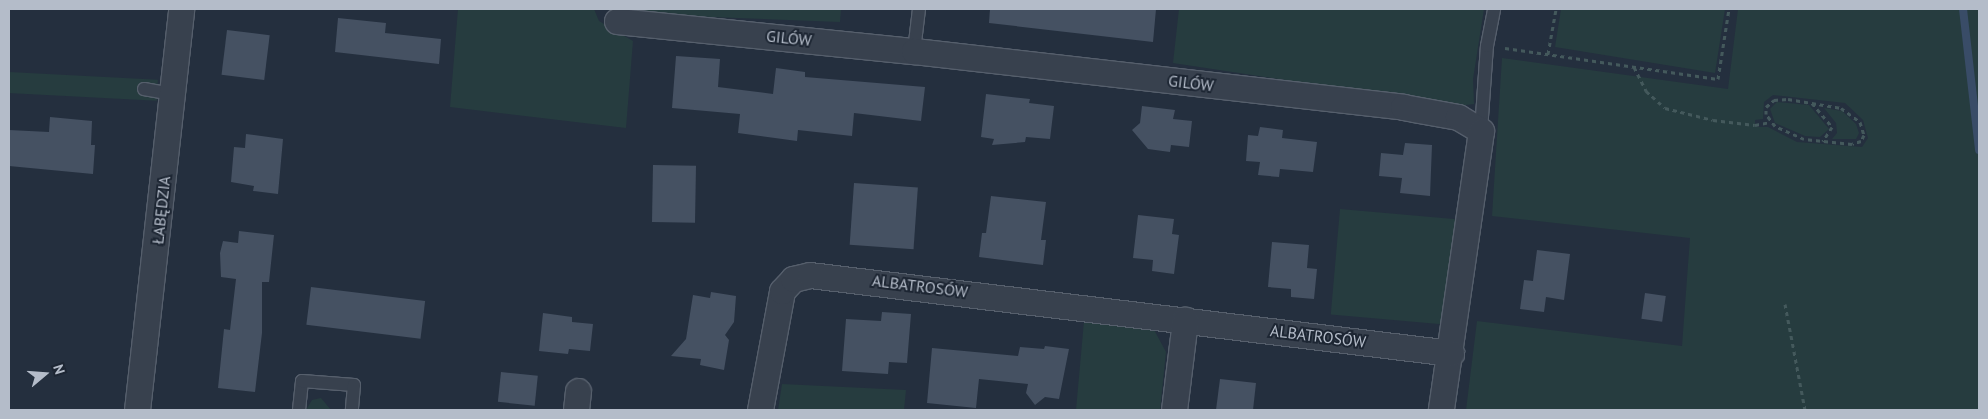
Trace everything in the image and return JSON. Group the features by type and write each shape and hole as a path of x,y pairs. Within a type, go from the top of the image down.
{"street":[{"name":"ŁABĘDZIA","path":"137,410 181,9"},
{"name":"GILÓW","path":"616,21 914,51 1403,107 1458,117 1481,131"},
{"path":"1441,410 1451,353 1481,131"},
{"name":"ALBATROSÓW","path":"760,410 782,291 793,279 801,277 855,278 1451,353"},
{"path":"1174,410 1185,320"}],"lane":[{"path":"914,51 919,9"},
{"path":"1481,131 1487,46 1494,9"},
{"path":"144,89 173,94"},
{"path":"299,410 302,381 354,385 352,410"}],"path":[{"path":"1548,54 1556,9"},
{"path":"1487,46 1718,79 1730,9"},
{"path":"1634,67 1646,91 1665,108 1713,120 1755,125 1770,122 1804,139 1852,144 1861,141 1864,134 1860,122 1841,108 1812,103 1774,100 1766,107 1770,122"},
{"path":"1812,103 1832,127 1823,141"},
{"path":"1785,304 1805,410"}],"green space":[{"path":"458,9 594,9 599,21 633,41 626,128 450,107"},
{"path":"631,9 841,9 840,22 659,15"},
{"path":"1179,9 1484,9 1473,79 1474,104 1458,106 1173,63"},
{"path":"1561,9 1725,9 1715,73 1555,47"},
{"path":"1738,9 1979,9 1979,410 1466,410 1477,321 1682,346 1690,238 1492,216 1502,58 1728,89","holes":["1773,95 1845,103 1863,120 1868,138 1862,147 1797,142 1768,127 1755,127 1755,120 1763,119 1764,102"]},
{"path":"9,72 158,80 157,101 9,93"},
{"path":"1777,102 1809,105 1829,129 1820,137 1805,136 1775,123 1770,109"},
{"path":"1824,108 1842,111 1856,124 1859,133 1856,139 1832,139 1837,133 1836,123"},
{"path":"1340,209 1457,219 1447,325 1331,315"},
{"path":"1084,321 1152,326 1166,352 1160,410 1076,410"},
{"path":"782,384 906,390 904,410 778,410"},
{"path":"321,398 331,410 306,410 312,400"}],"building":[{"path":"990,9 1156,9 1153,42 989,23"},
{"path":"338,18 386,23 385,33 441,39 439,64 335,52"},
{"path":"227,30 270,35 264,80 222,75"},
{"path":"676,56 720,59 718,87 773,94 776,68 805,72 805,77 925,87 921,121 854,113 852,136 798,130 797,141 738,133 740,114 672,108"},
{"path":"986,94 1030,99 1029,103 1054,106 1050,139 1026,137 1025,142 992,145 994,139 981,137"},
{"path":"1142,106 1175,110 1173,119 1192,121 1189,147 1171,145 1170,152 1148,149 1132,130 1140,123"},
{"path":"50,117 92,121 91,145 95,145 93,174 9,166 9,130 49,132"},
{"path":"1260,127 1283,130 1282,138 1317,142 1313,172 1280,169 1279,177 1258,175 1260,162 1246,161 1248,135 1258,136"},
{"path":"246,134 283,139 278,194 253,191 254,186 231,182 234,147 245,148"},
{"path":"1405,143 1432,145 1430,196 1400,193 1402,178 1379,176 1381,153 1403,155"},
{"path":"653,165 696,166 695,223 652,222"},
{"path":"854,183 918,187 914,249 850,245"},
{"path":"991,196 1046,202 1041,240 1046,240 1043,265 979,257 982,233 986,233"},
{"path":"1138,215 1174,219 1172,234 1179,235 1174,274 1152,271 1153,260 1133,258"},
{"path":"239,231 274,235 269,282 262,282 262,333 255,392 218,388 224,329 230,330 236,279 221,277 220,253 223,241 238,243"},
{"path":"1272,242 1309,245 1307,268 1317,269 1314,299 1291,297 1291,289 1268,287"},
{"path":"1537,250 1570,254 1564,300 1546,297 1544,312 1520,309 1524,280 1533,281"},
{"path":"311,287 425,301 421,339 306,325"},
{"path":"711,292 736,296 734,322 725,335 729,340 724,370 700,365 701,359 671,356 686,339 693,295 710,298"},
{"path":"1645,293 1666,296 1662,322 1641,319"},
{"path":"882,312 911,314 907,363 889,362 888,374 842,371 846,319 881,321"},
{"path":"543,313 572,317 572,322 593,324 590,351 569,349 568,354 539,351"},
{"path":"1045,346 1069,349 1059,399 1045,397 1035,405 1026,393 1028,384 979,379 976,408 927,403 932,348 1018,356 1020,347 1044,349"},
{"path":"501,372 538,376 535,406 498,402"},
{"path":"1220,379 1256,383 1253,410 1216,410"}],"waterway":[{"path":"1963,9 1979,150"}]}
